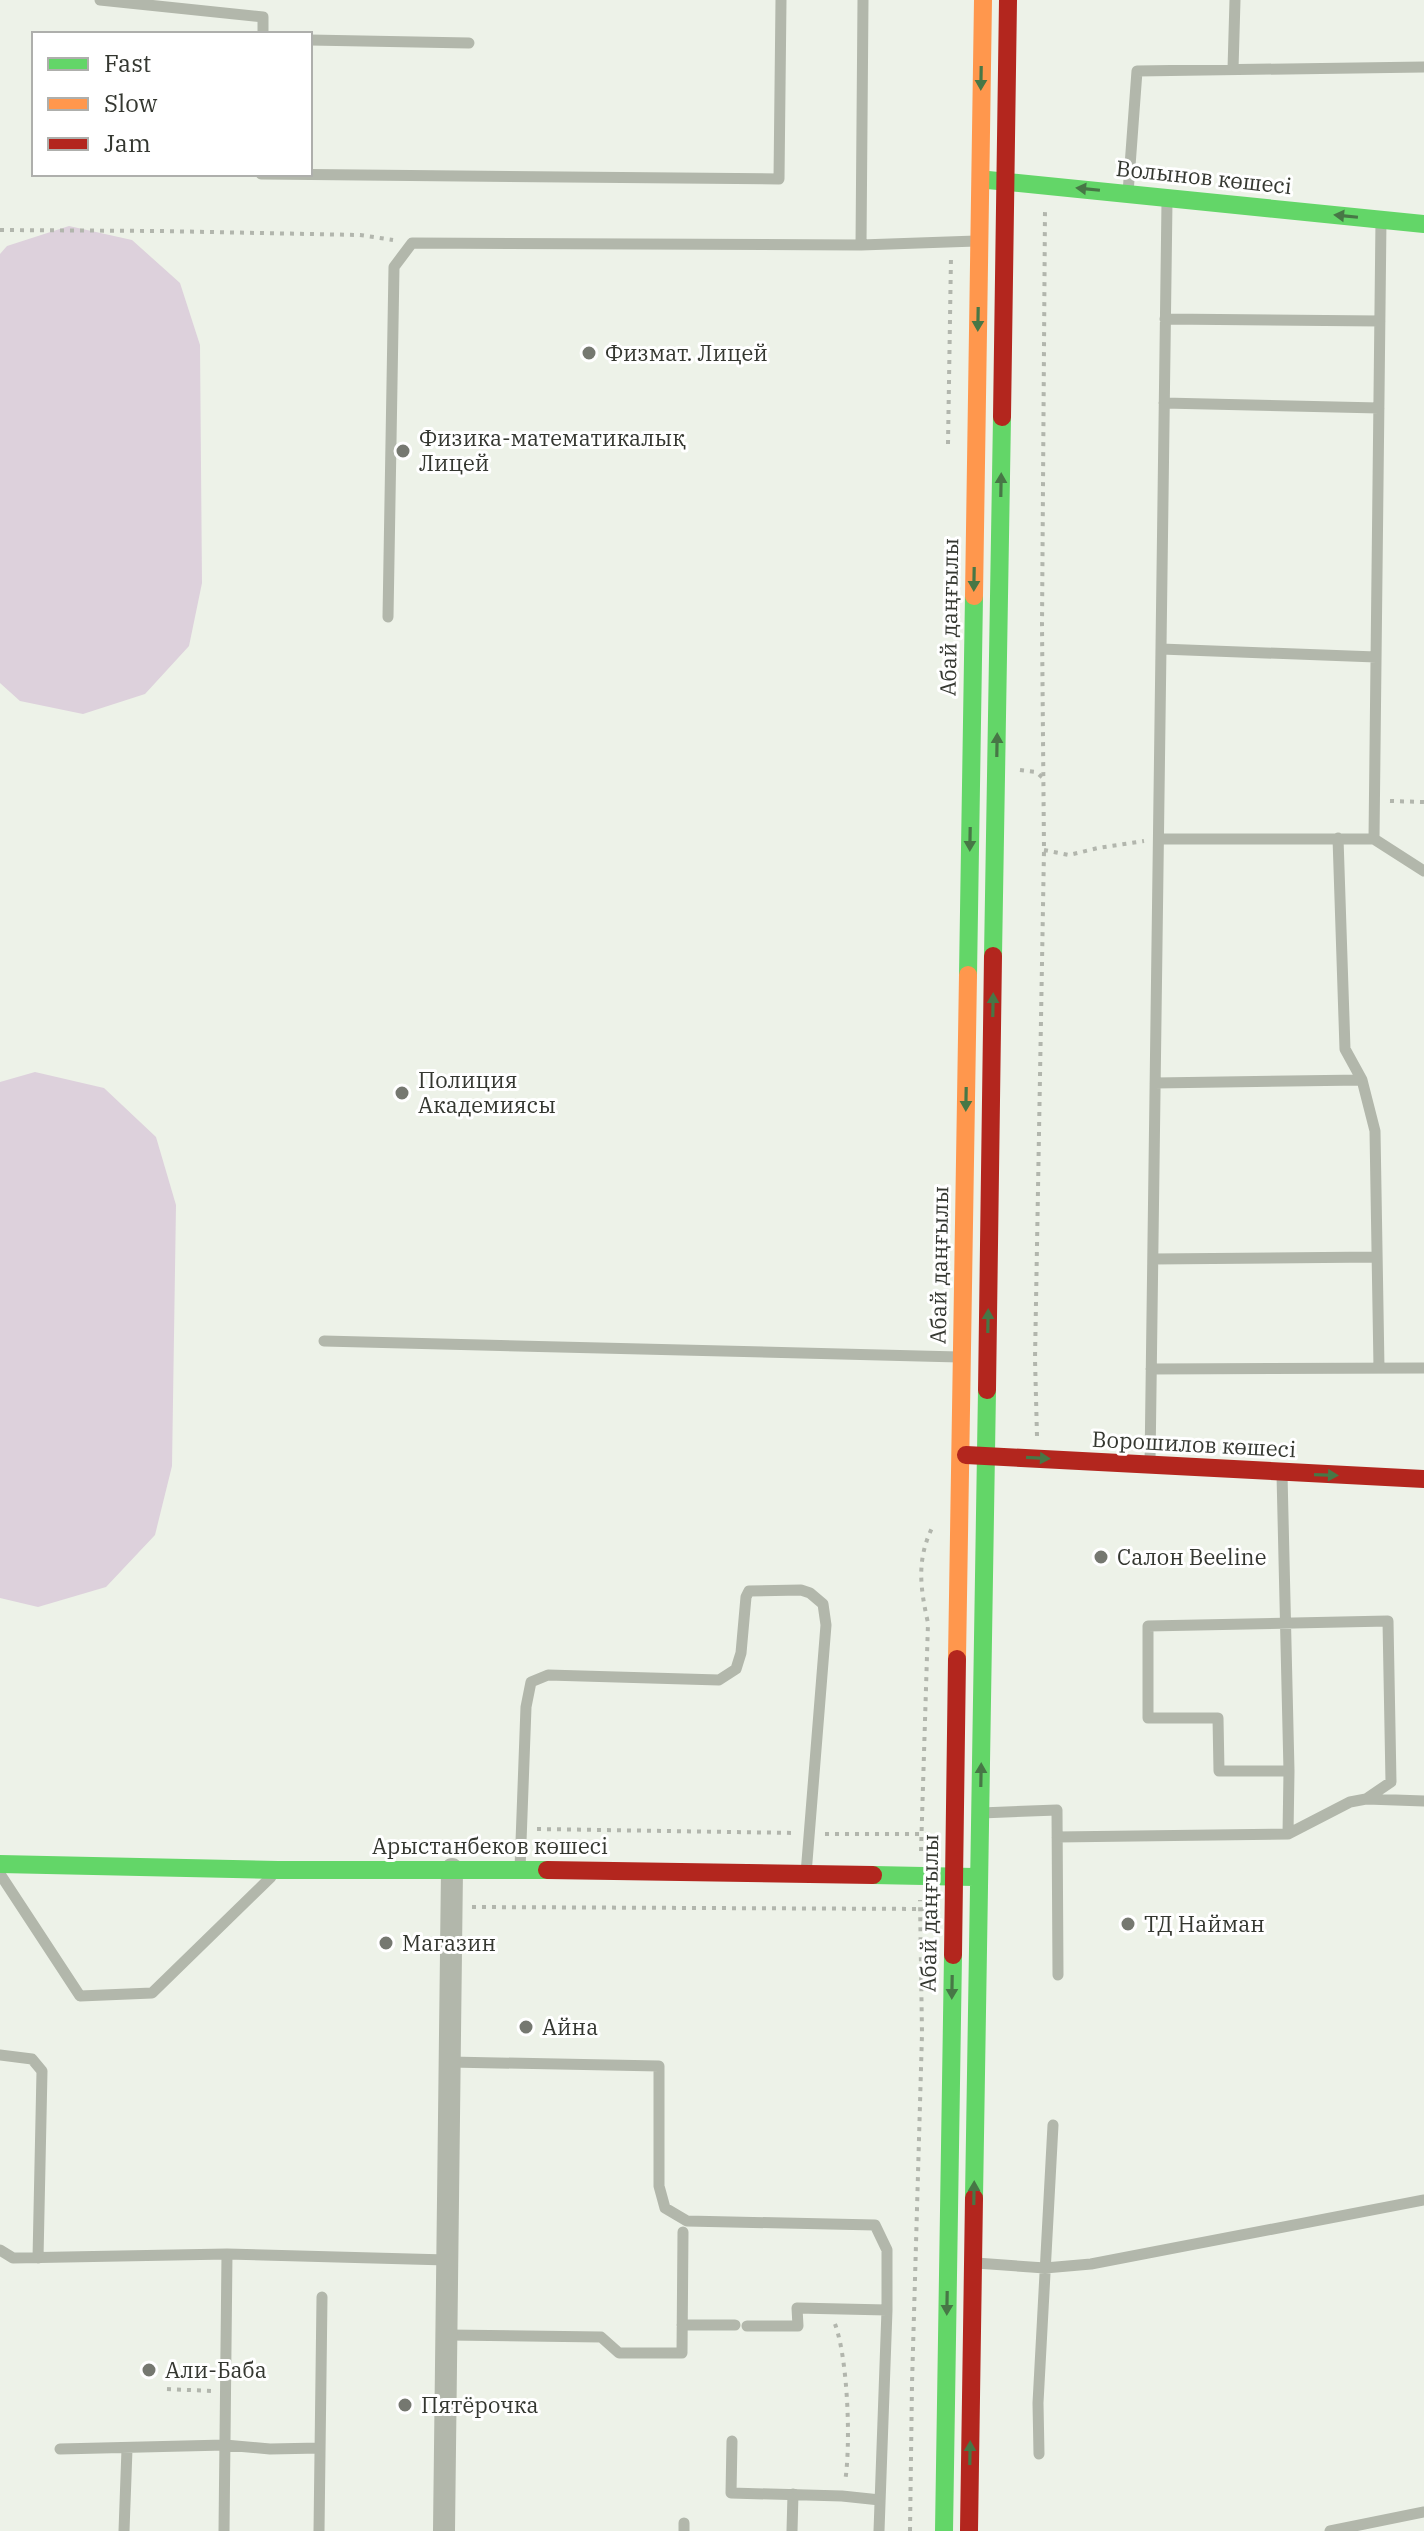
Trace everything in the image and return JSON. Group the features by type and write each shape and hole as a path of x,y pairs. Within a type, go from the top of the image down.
{"main road":[{"name":"Абай даңғылы","path":"944,2531 983,0"},
{"path":"969,2531 1008,0"},
{"name":"Волынов көшесі","path":"980,180 1006,180 1424,224"},
{"name":"Ворошилов көшесі","path":"960,1454 1424,1479"},
{"name":"Арыстанбеков көшесі","path":"0,1864 979,1877"}],"street":[{"path":"444,2531 452,1869"}],"lane":[{"path":"100,0 263,17 263,32"},
{"path":"244,0 245,15"},
{"path":"312,174 779,179 781,0"},
{"path":"861,245 863,0"},
{"path":"1233,69 1235,0"},
{"path":"312,40 469,43"},
{"path":"1128,194 1137,71 1424,67"},
{"path":"1150,1465 1167,198"},
{"path":"1374,839 1381,220"},
{"path":"388,617 394,267 412,243 861,245 1005,241"},
{"path":"1165,319 1380,321"},
{"path":"1164,403 1379,408"},
{"path":"1161,649 1376,657"},
{"path":"1338,838 1345,1049 1362,1080 1375,1131 1379,1368"},
{"path":"1159,839 1374,839 1424,871"},
{"path":"1155,1083 1362,1080"},
{"path":"1153,1259 1377,1257"},
{"path":"324,1341 987,1358"},
{"path":"1151,1369 1424,1368"},
{"path":"1282,1473 1288,1834"},
{"path":"520,1870 526,1707 531,1682 548,1675 719,1680 736,1669 749,1591 801,1590 823,1604 826,1625 806,1874"},
{"path":"1289,1771 1219,1771 1218,1718 1148,1718 1148,1626 1388,1621 1391,1782 1366,1799"},
{"path":"1057,1837 1288,1834 1350,1802 1366,1799 1424,1801"},
{"path":"980,1813 1057,1810 1058,1975"},
{"path":"0,1874 80,1996 152,1993 278,1870"},
{"path":"0,2055 32,2059 42,2071 38,2258"},
{"path":"450,2062 659,2066 659,2186 665,2208 687,2221 875,2225 887,2250 879,2531"},
{"path":"1039,2454 1038,2403 1053,2125"},
{"path":"948,2261 1045,2268 1091,2264 1424,2200"},
{"path":"448,2335 601,2337 619,2353 682,2353 683,2232"},
{"path":"0,2250 13,2258 227,2254 447,2260"},
{"path":"224,2531 227,2254"},
{"path":"319,2531 322,2297"},
{"path":"682,2325 798,2326 797,2308 887,2310"},
{"path":"732,2441 731,2493 880,2500"},
{"path":"60,2449 225,2445 270,2449 320,2448"},
{"path":"124,2531 127,2449"},
{"path":"792,2531 793,2494"},
{"path":"1330,2531 1424,2512"}],"path":[{"path":"1037,1458 1035,1359 1044,850 1042,626 1046,185"},
{"path":"0,230 360,235 412,243"},
{"path":"948,447 951,242"},
{"path":"1376,801 1424,802"},
{"path":"1044,850 1069,855 1159,839"},
{"path":"920,1876 928,1623 920,1590 924,1543 936,1521"},
{"path":"521,1828 921,1834"},
{"path":"452,1907 953,1909"},
{"path":"910,2531 922,2034 920,1909"},
{"path":"829,2309 841,2341 844,2364 846,2475 842,2496"},
{"path":"167,2389 225,2391"}],"shaded area":[{"path":"69,226 132,240 180,283 200,345 202,583 189,646 145,694 83,714 20,701 0,683 0,254 7,246"},
{"path":"35,1072 104,1088 156,1137 176,1205 172,1466 155,1535 106,1587 38,1607 0,1598 0,1082"}],"traffic: fast":[{"path":"988,180 1424,224"},
{"path":"993,956 1002,417"},
{"path":"968,975 974,596"},
{"path":"974,2198 987,1390"},
{"path":"0,1864 278,1870 547,1870"},
{"path":"873,1875 974,1877"},
{"path":"944,2531 953,1955"}],"traffic: slow":[{"path":"974,596 983,0"},
{"path":"957,1659 968,975"}],"traffic: jam":[{"path":"1002,417 1008,0"},
{"path":"987,1390 993,956"},
{"path":"966,1455 1424,1479"},
{"path":"953,1955 957,1659"},
{"path":"547,1870 873,1875"},
{"path":"969,2531 974,2198"}],"place":[{"name":"Физмат. Лицей","path":"589,353"},
{"name":"Физика-математикалық Лицей","path":"403,451"},
{"name":"Полиция Академиясы","path":"402,1093"},
{"name":"Cалон Beeline","path":"1101,1557"},
{"name":"ТД Найман","path":"1128,1924"},
{"name":"Магазин","path":"386,1943"},
{"name":"Айна","path":"526,2027"},
{"name":"Али-Баба","path":"149,2370"},
{"name":"Пятёрочка","path":"405,2405"}]}
